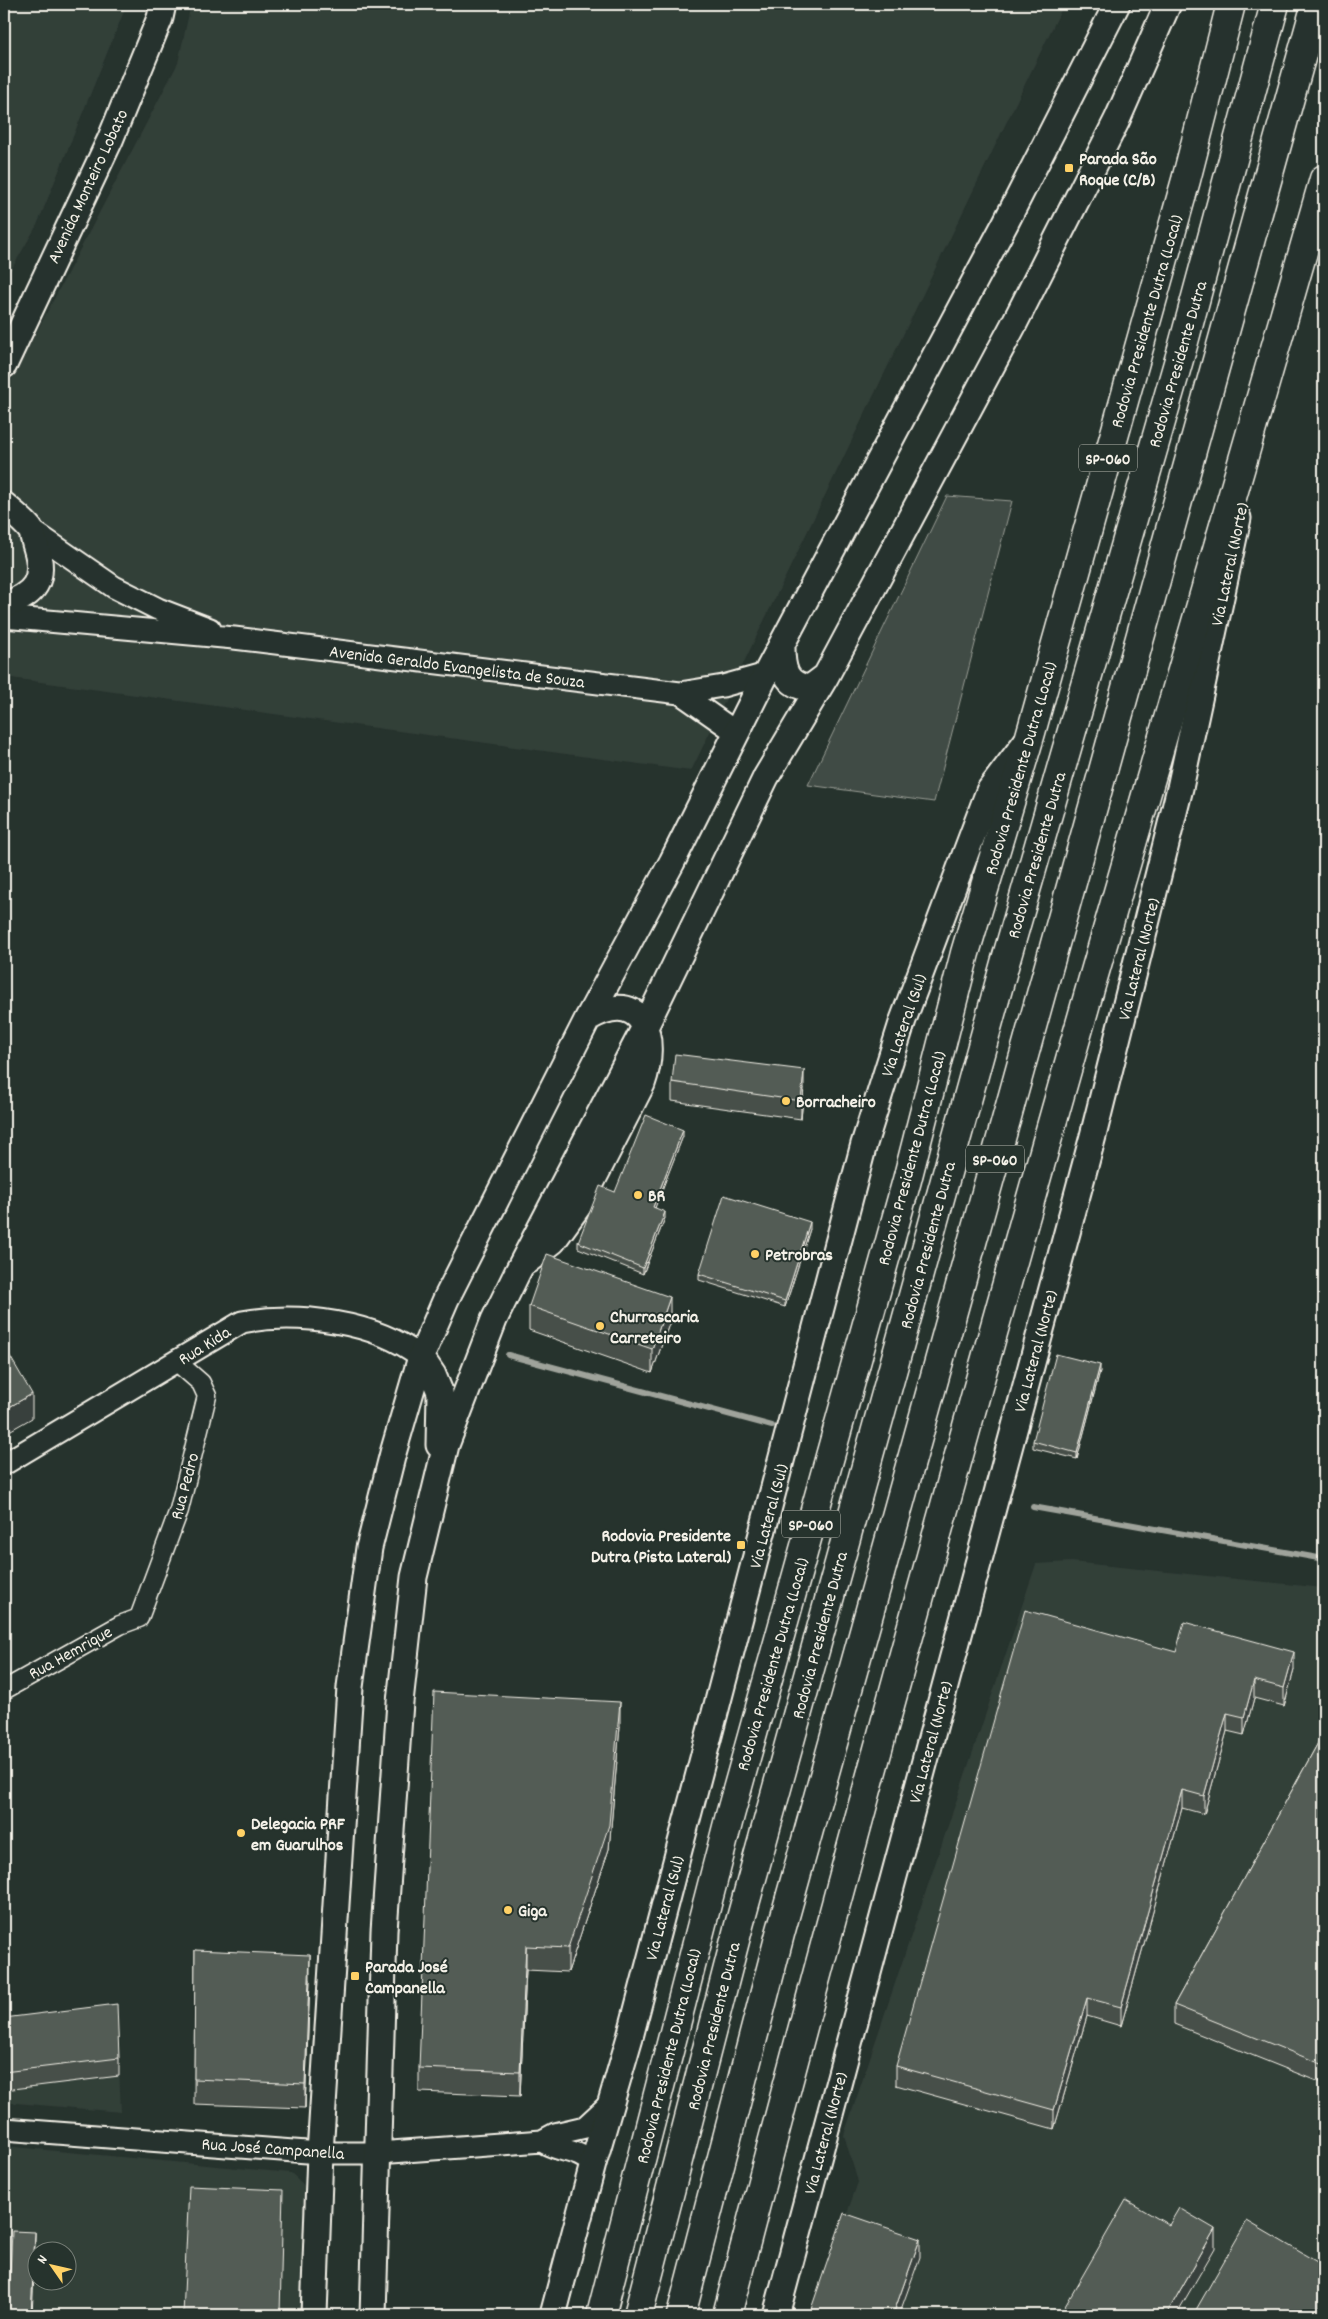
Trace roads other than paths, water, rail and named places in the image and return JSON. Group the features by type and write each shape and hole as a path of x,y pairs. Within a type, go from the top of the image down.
{"highway":[{"name":"Rodovia Presidente Dutra (Local)","path":"601,2315 730,1815 907,1180 964,953 1030,736 1186,180 1231,4"},
{"name":"Rodovia Presidente Dutra","path":"638,2315 745,1901 1005,963 1182,349 1275,4"},
{"name":"Rodovia Presidente Dutra","path":"681,2315 785,1916 1316,4"},
{"name":"SP-060","path":"727,2315 833,1911 1092,980 1268,379 1324,179"}],"main road":[{"name":"Avenida Monteiro Lobato","path":"4,365 110,140 160,18 163,4"},
{"path":"314,2315 320,2153 350,1687 369,1548 393,1453 421,1357 446,1299 588,1018 672,862 766,674 782,647 882,452 1010,213 1117,4"},
{"path":"646,1025 766,777 826,676 1013,326 1117,120 1168,4"},
{"name":"Via Lateral (Norte)","path":"776,2315 1093,1136 1180,788 1268,379"},
{"name":"Avenida Geraldo Evangelista de Souza","path":"4,505 30,529 40,559 40,572 36,585 28,596 4,605"},
{"path":"782,647 785,674 788,680 810,688 826,676"},
{"name":"Via Lateral (Sul)","path":"553,2315 593,2164 612,2102 796,1412 864,1144 903,1020 989,791 1030,736"},
{"path":"373,2315 384,1931 400,1702 414,1577 438,1470 490,1329 521,1266 553,1241 582,1201 642,1084 647,1070 650,1042 646,1025 638,1016 615,1008 601,1010 588,1018"},
{"path":"421,1357 433,1375 440,1392 438,1470"}],"street":[{"name":"Avenida Geraldo Evangelista de Souza","path":"30,529 114,587 158,609 234,638"},
{"name":"Avenida Geraldo Evangelista de Souza","path":"4,617 234,638 680,693 723,686 766,674"},
{"name":"Avenida Geraldo Evangelista de Souza","path":"680,693 737,733"},
{"name":"Rua Kida","path":"4,1464 242,1322 263,1318 325,1319 354,1326 407,1346 421,1357"},
{"name":"Rua Pedro","path":"139,1618 179,1510 207,1396 201,1383 176,1362"},
{"name":"Rua Hemrique","path":"4,1690 120,1625 139,1618"},
{"name":"Rua José Campanella","path":"4,2129 320,2153 378,2153 542,2141 555,2134 570,2132 585,2126 612,2102"},
{"name":"Rua José Campanella","path":"542,2141 552,2148 584,2155 593,2164"}],"waterway":[{"path":"508,1355 772,1426"},
{"path":"1033,1507 1324,1559"}],"place":[{"name":"Parada São Roque (C/B)","path":"1069,168"},
{"name":"Borracheiro","path":"786,1101"},
{"name":"BR","path":"638,1195"},
{"name":"Petrobras","path":"755,1254"},
{"name":"Churrascaria Carreteiro","path":"600,1326"},
{"name":"Rodovia Presidente Dutra (Pista Lateral)","path":"741,1545"},
{"name":"Delegacia PRF em Guarulhos","path":"241,1833"},
{"name":"Giga","path":"508,1910"},
{"name":"Parada José Campanella","path":"355,1976"}]}
